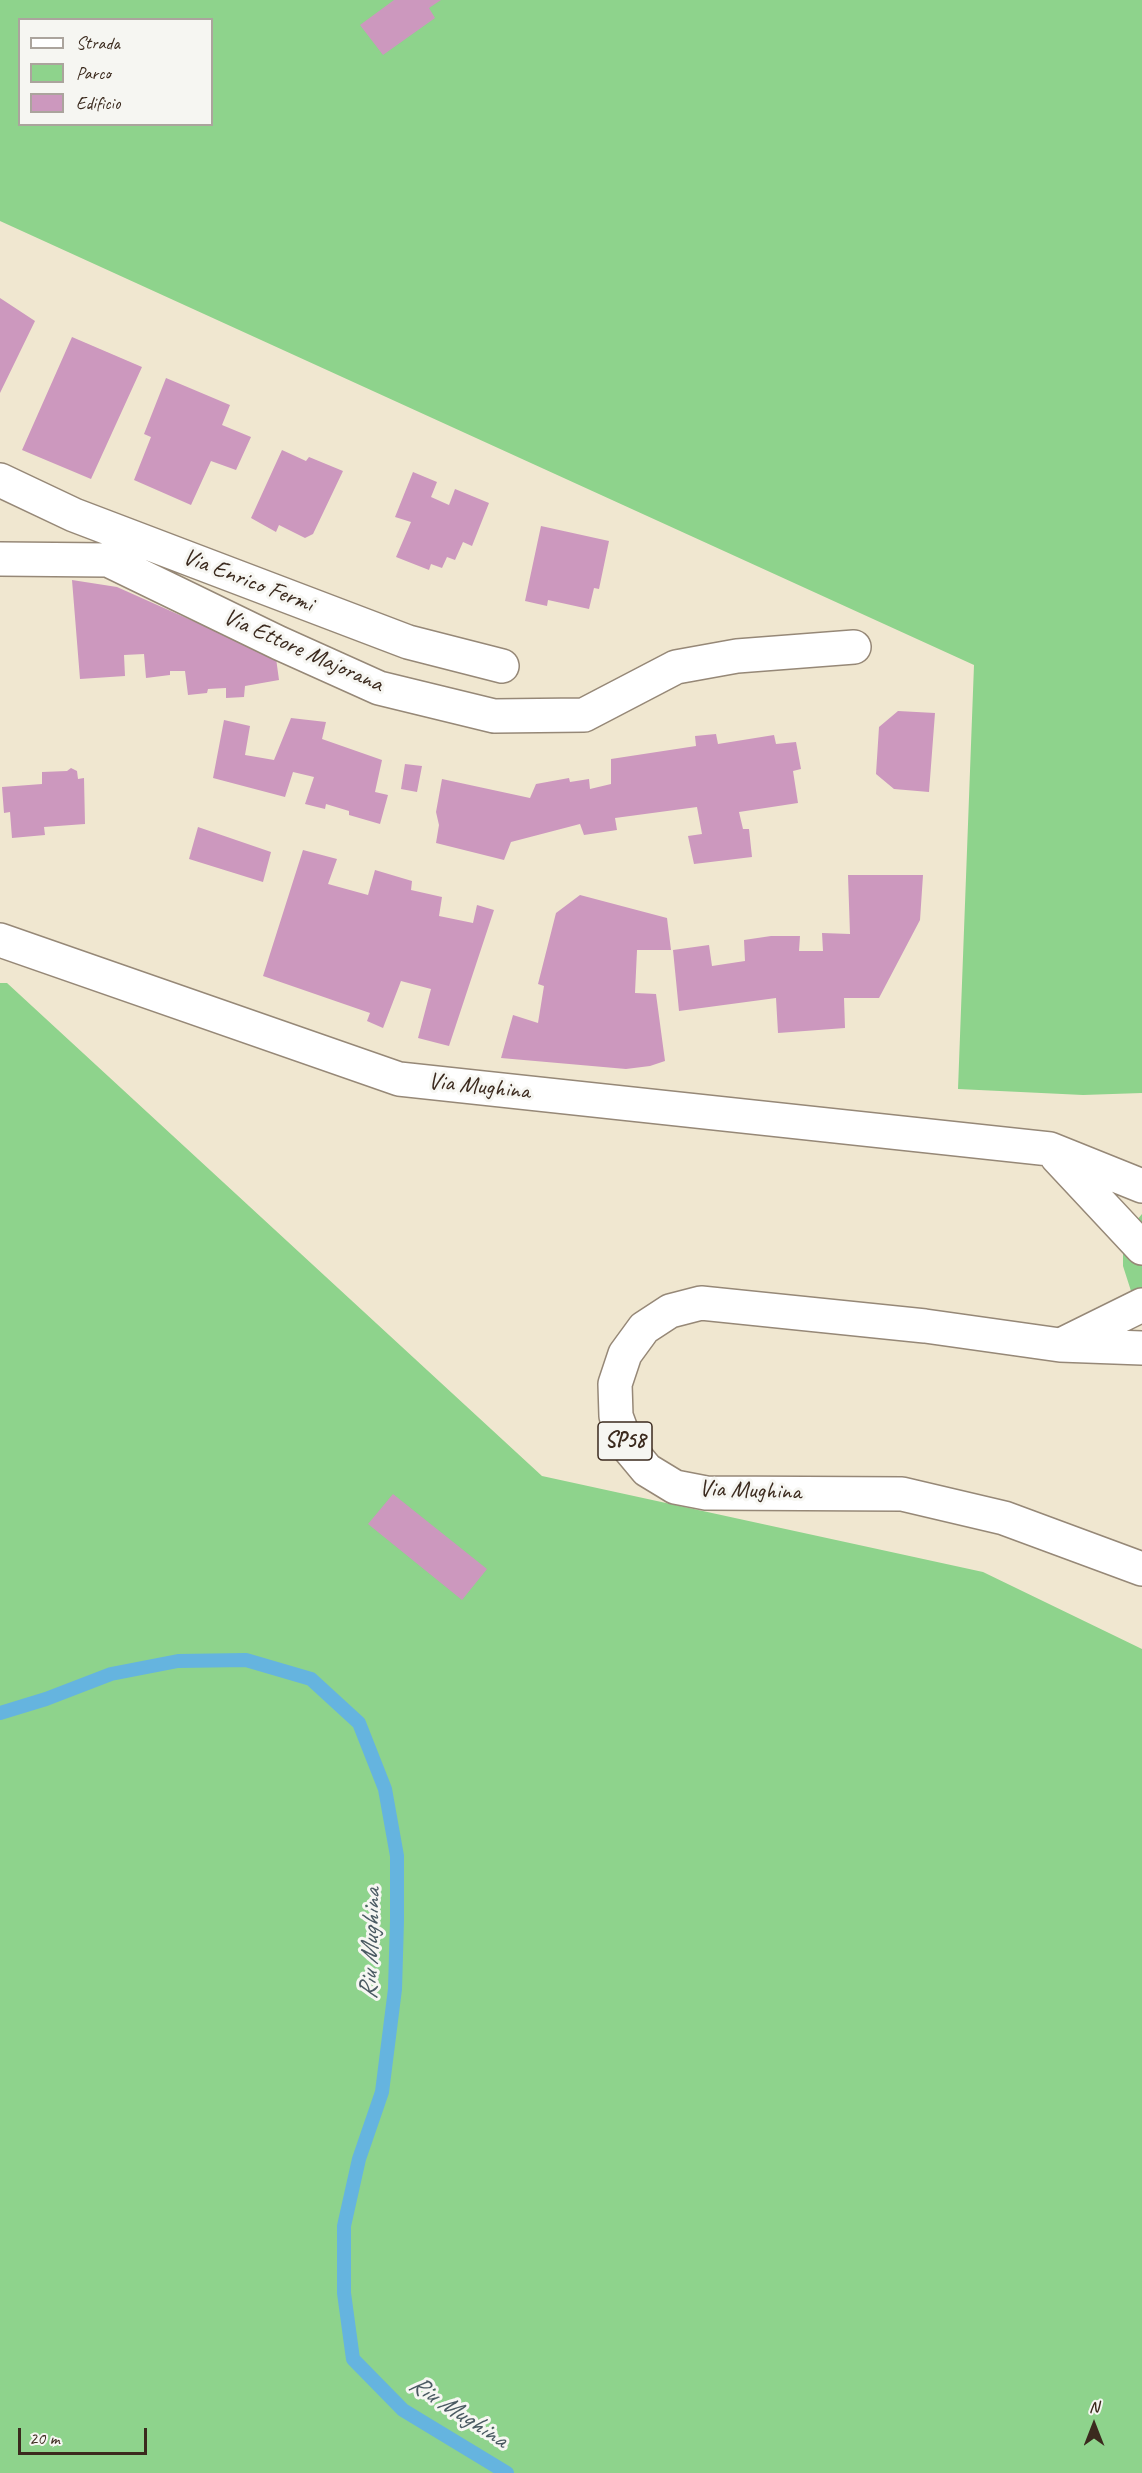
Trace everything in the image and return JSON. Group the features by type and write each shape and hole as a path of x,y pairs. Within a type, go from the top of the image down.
{"main road":[{"name":"Via Enrico Fermi","path":"0,480 74,514 408,642 502,666"},
{"name":"Via Ettore Majorana","path":"0,559 108,560 379,688 494,716 584,715 676,667 737,656 854,647"},
{"name":"Via Mughina","path":"0,940 399,1078 1050,1149 1142,1186"},
{"path":"1050,1149 1142,1248"},
{"name":"Via Mughina","path":"1142,1348 1060,1345 925,1326 701,1303 670,1311 644,1328 625,1354 615,1384 616,1416 627,1446 647,1470 675,1486 706,1493 902,1494 1004,1518 1142,1569"},
{"path":"1060,1345 1142,1305"}],"green space":[{"path":"0,0 1142,0 1142,1093 1083,1095 958,1089 974,665 0,221"},
{"path":"0,983 7,983 542,1476 983,1572 1142,1649 1142,2473 0,2473"},
{"path":"1142,1214 1142,1305 1131,1291 1123,1266 1123,1252 1131,1227"}],"building":[{"path":"394,0 441,0 429,8 435,18 383,55 360,25"},
{"path":"0,298 35,321 0,393"},
{"path":"72,337 142,367 91,479 22,450"},
{"path":"166,378 230,405 222,425 251,437 236,470 211,461 191,505 134,480 151,437 144,434"},
{"path":"282,450 306,461 309,457 343,471 313,534 305,538 279,525 276,532 251,518"},
{"path":"413,472 437,482 431,497 449,505 455,489 489,503 472,546 463,542 455,560 447,557 442,568 431,564 429,570 396,557 411,522 395,517"},
{"path":"541,526 609,541 599,589 594,588 589,609 548,600 547,606 525,601"},
{"path":"72,580 117,587 276,658 279,680 245,686 244,697 226,698 226,688 208,689 207,693 188,695 185,671 170,671 170,675 146,678 144,654 124,655 125,676 80,679"},
{"path":"898,711 935,713 929,792 894,789 876,774 879,727"},
{"path":"291,718 326,722 322,739 382,760 375,792 388,795 380,824 349,815 349,811 326,804 325,809 305,804 314,777 293,772 285,797 213,778 224,720 250,726 245,755 274,760"},
{"path":"716,734 718,744 774,735 776,744 796,742 801,769 793,771 798,803 739,812 743,829 749,829 752,857 694,864 688,836 702,834 697,807 615,818 617,830 584,835 580,824 511,842 504,860 436,843 439,825 436,812 442,779 530,798 536,784 569,778 570,782 589,779 590,789 611,784 611,759 696,746 695,736"},
{"path":"405,764 422,766 417,792 401,789"},
{"path":"71,768 77,771 78,779 84,778 85,824 44,827 45,835 12,838 10,812 4,813 2,787 42,784 42,772 67,771"},
{"path":"198,827 271,852 263,882 189,859"},
{"path":"303,850 337,859 328,884 368,895 375,870 412,881 411,890 442,897 439,916 473,923 477,905 494,910 449,1046 418,1038 431,989 401,981 383,1028 367,1021 370,1013 263,976"},
{"path":"848,875 923,875 920,920 879,998 844,998 845,1028 778,1033 776,998 679,1011 673,950 709,945 712,966 745,961 744,940 771,936 800,936 799,951 823,951 822,933 850,934"},
{"path":"580,895 667,918 671,950 637,950 635,993 656,994 665,1061 650,1066 626,1069 501,1058 513,1015 538,1023 544,986 538,984 556,913"},
{"path":"393,1494 487,1569 462,1600 368,1524"}],"waterway":[{"name":"Riu Mughina","path":"0,1713 46,1699 111,1674 178,1661 246,1660 311,1679 359,1723 385,1789 397,1856 397,1921 395,1989 382,2092 359,2159 344,2226 344,2293 353,2359 403,2410 507,2473"}]}
